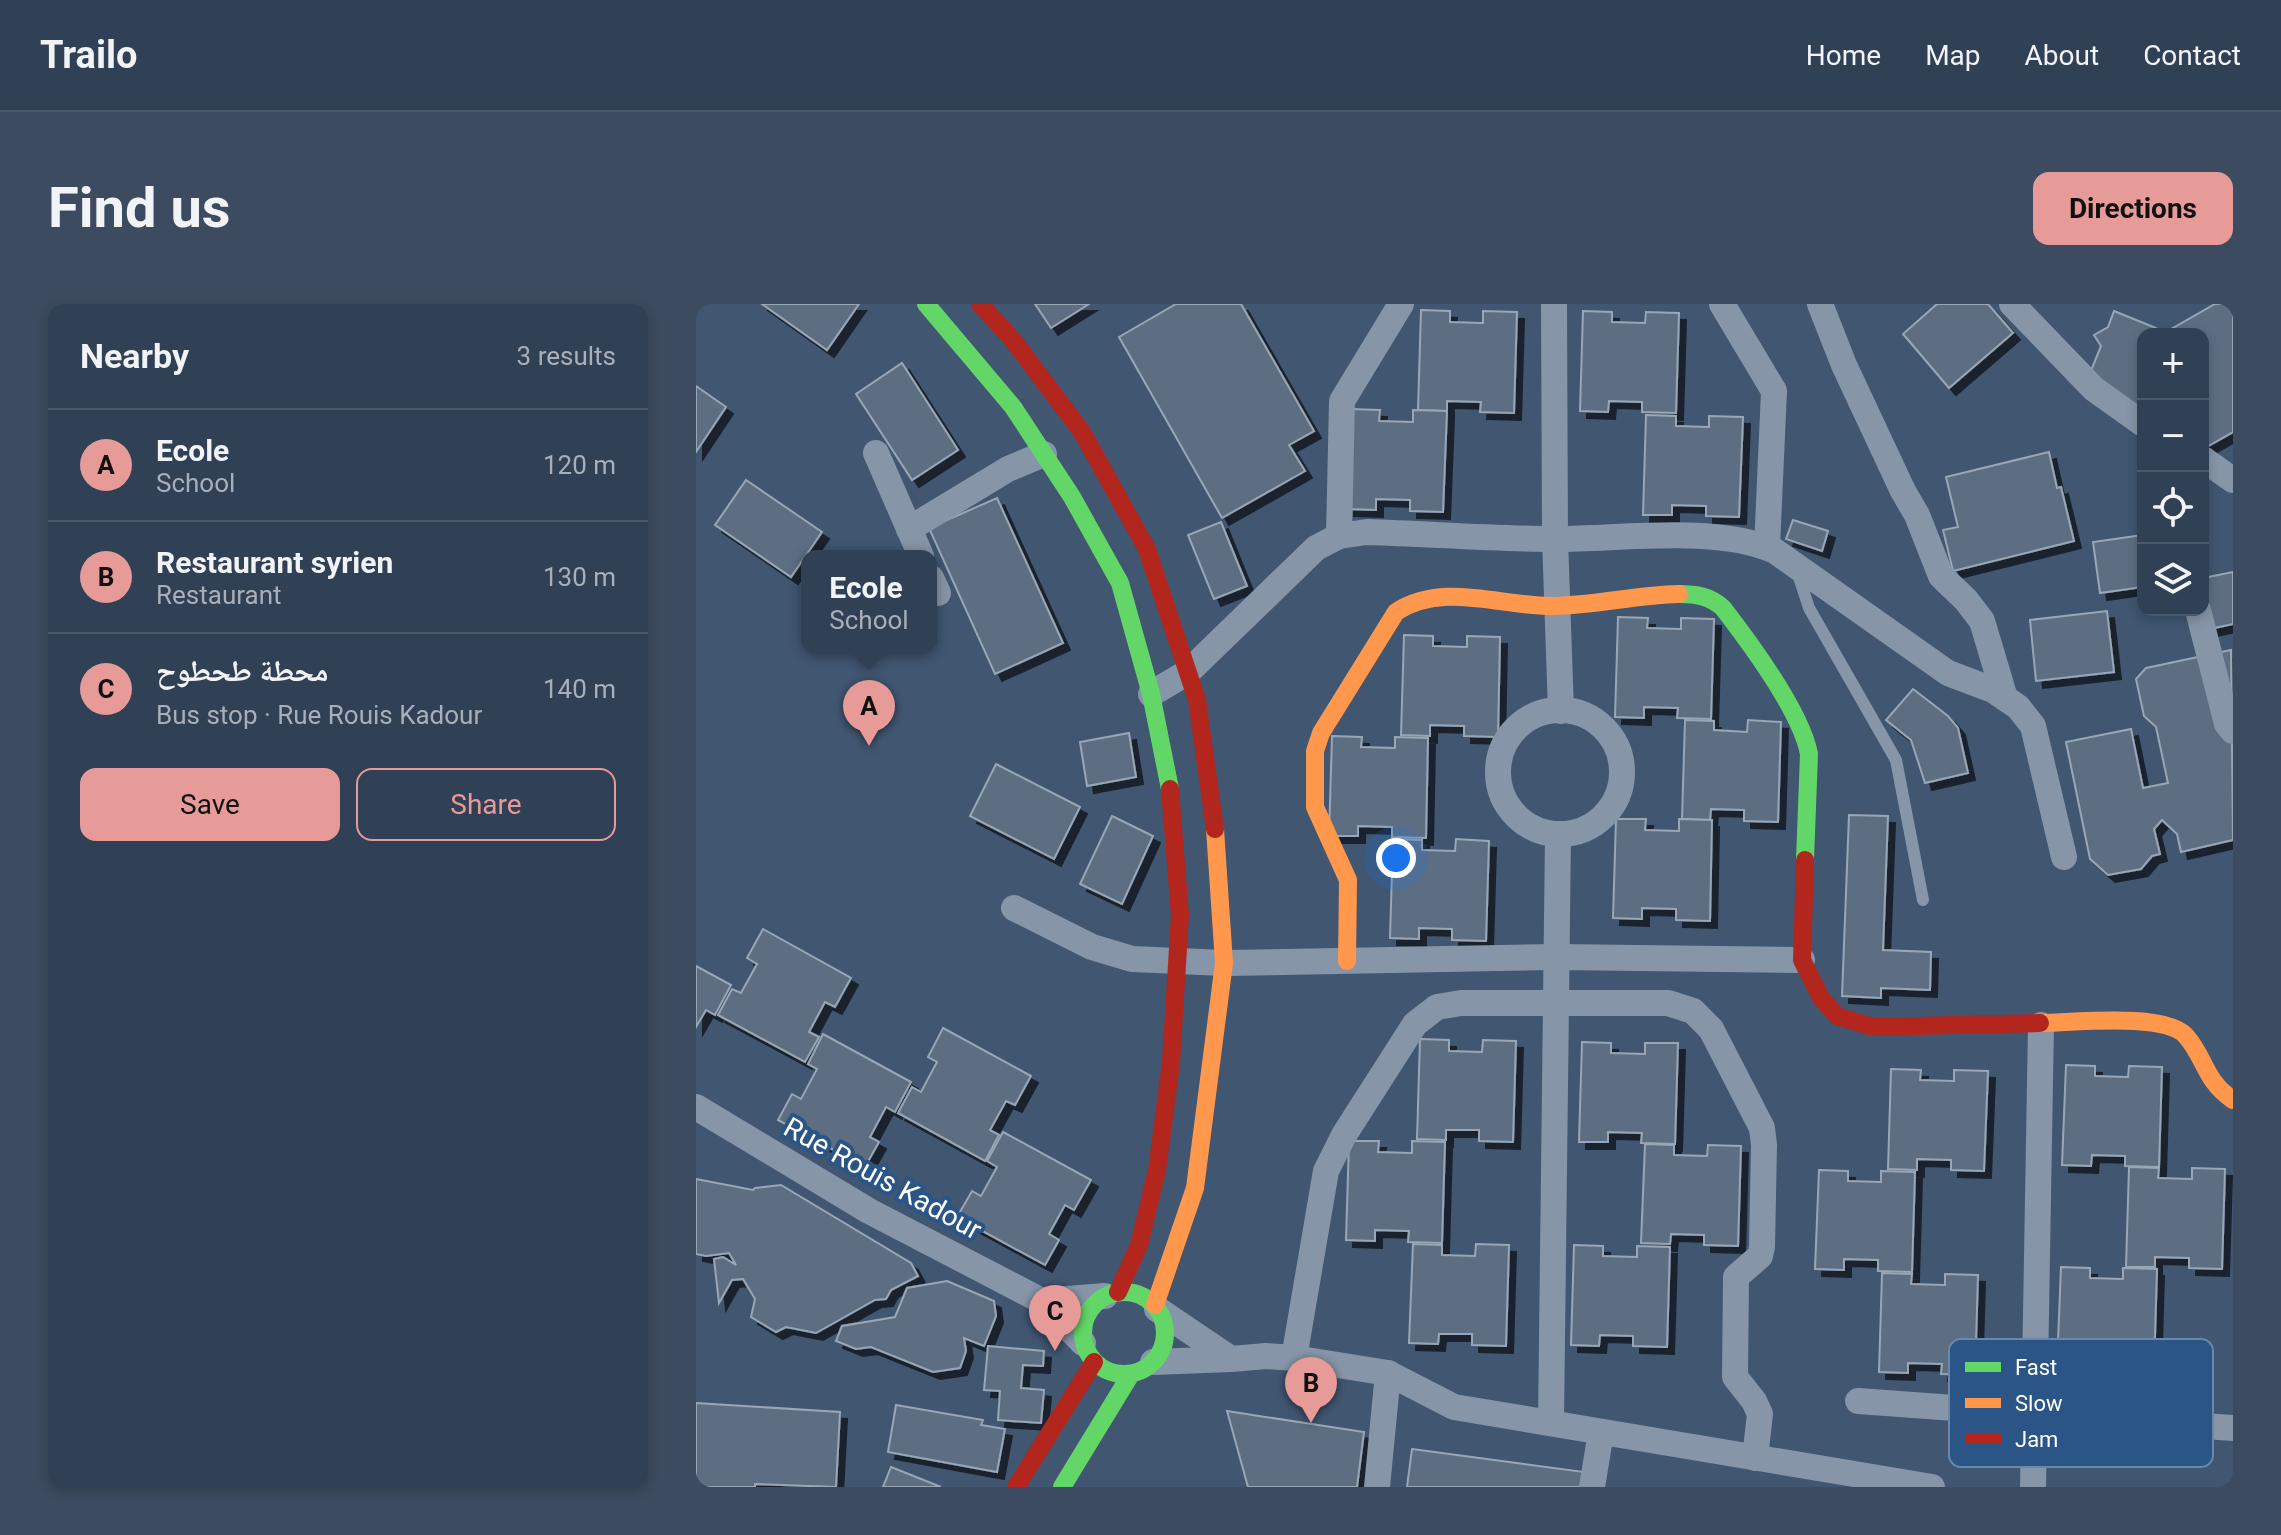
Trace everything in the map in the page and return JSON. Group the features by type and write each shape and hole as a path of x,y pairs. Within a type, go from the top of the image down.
{"street":[{"path":"926,304 1013,407 1072,497 1120,583 1151,694 1172,799 1180,915 1171,1063 1157,1170 1139,1245 1111,1294 1093,1305 1086,1316 1082,1329 1089,1353 1016,1487"},
{"path":"980,304 1012,339 1082,432 1147,549 1197,700 1217,844 1224,963 1195,1188 1156,1307 1164,1328 1164,1341 1142,1368 1062,1487"},
{"path":"1339,536 1342,401 1401,304"},
{"path":"1554,304 1555,539 1561,711"},
{"path":"1722,304 1774,391 1767,547"},
{"path":"1820,304 1844,365 1917,515 1941,576 1982,621 2005,698"},
{"path":"2012,304 2094,389 2137,420"},
{"path":"876,453 918,550"},
{"path":"909,529 1008,469 1044,454"},
{"path":"2209,463 2233,480"},
{"path":"1151,694 1188,672 1316,548 1339,536 1367,532 1555,539 1721,536 1752,541 1794,564 1948,673 1993,690 2018,707 2033,726 2064,857"},
{"path":"1347,961 1348,880 1315,807 1315,751 1321,733 1396,612 1416,600 1451,598 1557,606 1613,599 1695,595 1716,600 1798,722 1808,746 1802,960 1821,998 1837,1016 1873,1027 2144,1021 2170,1025 2185,1035 2217,1089 2233,1100"},
{"path":"2200,616 2227,724 2233,731"},
{"path":"1551,711 1573,711 1593,720 1609,734 1620,753 1623,775 1618,795 1607,813 1590,827 1570,834 1558,834 1548,834 1526,825 1510,810 1500,790 1498,769 1502,749 1514,731 1531,717 1551,711"},
{"path":"1551,1423 1558,834"},
{"path":"1014,908 1105,951 1132,959 1224,963 1557,957 1802,960"},
{"path":"1294,1358 1326,1171 1344,1135 1415,1024 1437,1007 1461,1003 1668,1003 1693,1011 1711,1029 1762,1128 1762,1247 1760,1256 1736,1277 1735,1377 1760,1414 1755,1458"},
{"path":"2035,1339 2041,1025"},
{"name":"Rue Rouis Kadour","path":"696,1107 869,1211 1042,1301"},
{"path":"1042,1301 1131,1292 1144,1297 1231,1359"},
{"path":"1042,1301 1107,1371 1266,1356 1294,1358 1388,1373 1454,1407 1932,1487"},
{"path":"1377,1487 1388,1373"},
{"path":"1858,1401 1949,1408"},
{"path":"2213,1427 2233,1428"},
{"path":"1592,1487 1601,1432"},
{"path":"2033,1467 2033,1487"}],"lane":[{"path":"1794,564 1809,608 1896,760 1923,900"}],"building":[{"path":"762,304 859,304 827,350"},
{"path":"1035,304 1089,304 1051,328"},
{"path":"1176,304 1241,304 1314,431 1289,445 1305,471 1222,518 1119,337"},
{"path":"1937,304 1988,304 2013,333 1949,388 1903,334"},
{"path":"2215,304 2233,304 2233,432 2209,446 2209,328 2173,328"},
{"path":"1421,310 1450,311 1450,322 1483,323 1483,311 1517,312 1514,413 1480,412 1481,402 1447,401 1447,411 1418,410"},
{"path":"1583,311 1612,312 1612,322 1645,323 1646,312 1679,313 1676,413 1642,412 1642,402 1609,401 1608,412 1580,411"},
{"path":"2114,311 2156,328 2137,328 2137,422 2088,378 2101,346 2094,335 2108,327"},
{"path":"902,363 958,450 912,480 856,394"},
{"path":"696,386 726,407 696,452"},
{"path":"1350,409 1380,410 1379,421 1413,422 1413,410 1447,411 1443,512 1410,511 1410,500 1376,499 1376,510 1347,509"},
{"path":"1646,415 1676,416 1676,426 1709,427 1709,416 1743,417 1739,517 1706,516 1706,506 1672,505 1672,515 1643,515"},
{"path":"2049,452 2074,541 1953,571 1943,530 1958,527 1946,477"},
{"path":"746,480 822,532 810,550 801,550 801,562 791,577 715,525"},
{"path":"997,498 1063,643 995,674 929,528"},
{"path":"1793,520 1828,531 1822,551 1786,539"},
{"path":"1221,522 1247,586 1214,599 1188,535"},
{"path":"2137,536 2137,588 2100,593 2093,542"},
{"path":"2233,572 2233,624 2210,629 2209,577"},
{"path":"2107,611 2114,672 2036,681 2030,620"},
{"path":"1618,617 1648,618 1647,628 1681,629 1681,618 1714,619 1711,719 1677,718 1678,708 1644,707 1644,718 1615,717"},
{"path":"1404,635 1433,636 1433,646 1467,647 1467,636 1500,637 1498,737 1464,736 1464,726 1430,725 1430,736 1401,735"},
{"path":"2231,650 2233,840 2181,852 2177,834 2162,820 2154,829 2160,854 2152,856 2141,869 2108,875 2090,859 2066,742 2131,729 2143,788 2168,783 2156,727 2144,716 2136,679 2146,668"},
{"path":"1913,689 1948,716 1958,728 1968,773 1925,783 1911,740 1886,720"},
{"path":"1685,720 1714,721 1714,730 1747,732 1748,720 1781,722 1778,822 1744,821 1744,810 1711,809 1710,820 1682,819"},
{"path":"1129,733 1136,777 1087,786 1080,742"},
{"path":"1332,736 1362,737 1361,747 1395,748 1395,737 1428,738 1426,838 1392,837 1392,827 1358,826 1358,836 1329,836"},
{"path":"996,764 1080,807 1054,859 970,816"},
{"path":"1849,815 1888,816 1883,950 1931,952 1930,990 1881,988 1881,998 1842,996"},
{"path":"1112,816 1153,836 1122,904 1080,884"},
{"path":"1616,819 1646,819 1645,830 1679,831 1679,819 1712,820 1710,921 1676,920 1676,909 1642,908 1642,919 1613,918"},
{"path":"1393,839 1422,840 1422,850 1455,851 1456,839 1489,841 1486,941 1452,940 1452,929 1419,928 1419,939 1390,938"},
{"path":"763,929 851,978 835,1007 825,1002 809,1032 819,1037 805,1062 718,1015 732,989 741,993 757,964 747,958"},
{"path":"696,966 731,985 715,1015 706,1010 696,1027"},
{"path":"943,1028 1031,1076 1015,1105 1006,1101 990,1130 999,1135 985,1161 898,1113 912,1087 921,1092 937,1062 928,1057"},
{"path":"823,1034 911,1082 895,1112 886,1107 870,1137 879,1142 865,1167 778,1120 792,1094 801,1099 817,1069 808,1064"},
{"path":"1420,1039 1449,1040 1449,1051 1482,1052 1483,1040 1516,1041 1513,1142 1479,1141 1479,1130 1446,1130 1446,1140 1417,1139"},
{"path":"1582,1042 1611,1043 1611,1053 1645,1054 1645,1043 1678,1043 1675,1144 1641,1143 1642,1133 1608,1132 1608,1142 1579,1142"},
{"path":"2066,1065 2095,1066 2095,1076 2128,1077 2129,1066 2162,1067 2159,1167 2125,1166 2125,1156 2092,1155 2091,1166 2062,1165"},
{"path":"1891,1069 1921,1070 1920,1080 1954,1081 1954,1070 1988,1071 1984,1171 1951,1170 1951,1160 1917,1159 1917,1170 1888,1169"},
{"path":"1003,1132 1091,1180 1074,1210 1065,1205 1049,1234 1059,1240 1045,1265 957,1217 972,1191 981,1196 997,1167 987,1161"},
{"path":"1349,1141 1379,1141 1378,1152 1412,1153 1412,1141 1445,1142 1442,1243 1408,1242 1409,1231 1375,1230 1375,1241 1346,1240"},
{"path":"1645,1144 1674,1145 1674,1155 1707,1156 1708,1145 1741,1146 1738,1246 1704,1245 1704,1235 1671,1234 1670,1244 1641,1243"},
{"path":"2129,1167 2159,1168 2158,1178 2192,1179 2192,1168 2225,1169 2222,1269 2189,1268 2189,1258 2155,1257 2155,1267 2126,1267"},
{"path":"1819,1170 1848,1171 1848,1181 1881,1182 1881,1171 1915,1172 1912,1272 1878,1271 1878,1260 1844,1259 1844,1270 1815,1269"},
{"path":"696,1179 753,1190 781,1185 911,1263 918,1276 891,1290 886,1299 875,1300 816,1333 786,1327 776,1332 751,1317 755,1299 743,1279 732,1280 719,1303 714,1259 723,1257 736,1265 729,1253 696,1254"},
{"path":"1413,1244 1442,1245 1442,1255 1475,1256 1476,1244 1509,1245 1506,1346 1472,1345 1472,1334 1439,1334 1438,1344 1409,1343"},
{"path":"1574,1245 1603,1246 1603,1256 1637,1257 1637,1246 1670,1247 1667,1347 1633,1346 1633,1336 1600,1335 1599,1346 1571,1345"},
{"path":"2061,1267 2090,1268 2090,1278 2123,1279 2123,1268 2157,1269 2155,1339 2058,1339"},
{"path":"1882,1273 1912,1274 1911,1284 1945,1285 1945,1274 1978,1275 1976,1339 1949,1339 1949,1374 1941,1374 1942,1364 1908,1363 1908,1373 1879,1372"},
{"path":"947,1281 994,1301 996,1316 984,1346 964,1338 966,1351 960,1368 933,1372 871,1347 856,1349 836,1341 842,1326 895,1317 907,1288"},
{"path":"988,1346 1044,1351 1043,1366 1023,1365 1021,1388 1044,1390 1041,1423 998,1420 1000,1391 984,1390"},
{"path":"696,1403 840,1412 836,1487 755,1484 755,1487 696,1487"},
{"path":"896,1405 983,1420 981,1425 1005,1429 997,1472 888,1452"},
{"path":"1227,1411 1364,1432 1357,1487 1248,1487"},
{"path":"1412,1449 1584,1472 1582,1487 1407,1487"},
{"path":"891,1467 941,1487 883,1487"}],"traffic: fast":[{"path":"926,304 1013,407 1072,497 1120,583 1151,694 1170,789"},
{"path":"1679,594 1702,596 1723,608 1773,678 1796,718 1809,754 1805,860"},
{"path":"1124,1292 1140,1295 1153,1304 1162,1317 1165,1333 1162,1349 1153,1362 1140,1371 1124,1374 1108,1371 1095,1362 1086,1349 1083,1333 1086,1317 1095,1304 1108,1295 1124,1292"},
{"path":"1062,1487 1131,1374"}],"traffic: slow":[{"path":"1347,961 1348,880 1315,807 1315,751 1321,733 1396,612 1433,598 1473,598 1554,606 1679,594"},
{"path":"1155,1305 1195,1188 1224,963 1215,829"},
{"path":"2040,1023 2139,1021 2175,1029 2186,1036 2216,1085 2233,1100"}],"traffic: jam":[{"path":"980,304 1012,339 1082,432 1147,549 1197,700 1215,829"},
{"path":"1118,1292 1139,1245 1157,1170 1171,1063 1180,915 1170,789"},
{"path":"1805,860 1802,960 1821,998 1837,1016 1873,1027 2040,1023"},
{"path":"1016,1487 1094,1362"}],"place":[{"name":"Ecole","path":"869,746"},
{"name":"محطة طحطوح","path":"1055,1351"},
{"name":"Restaurant syrien","path":"1311,1423"}]}
